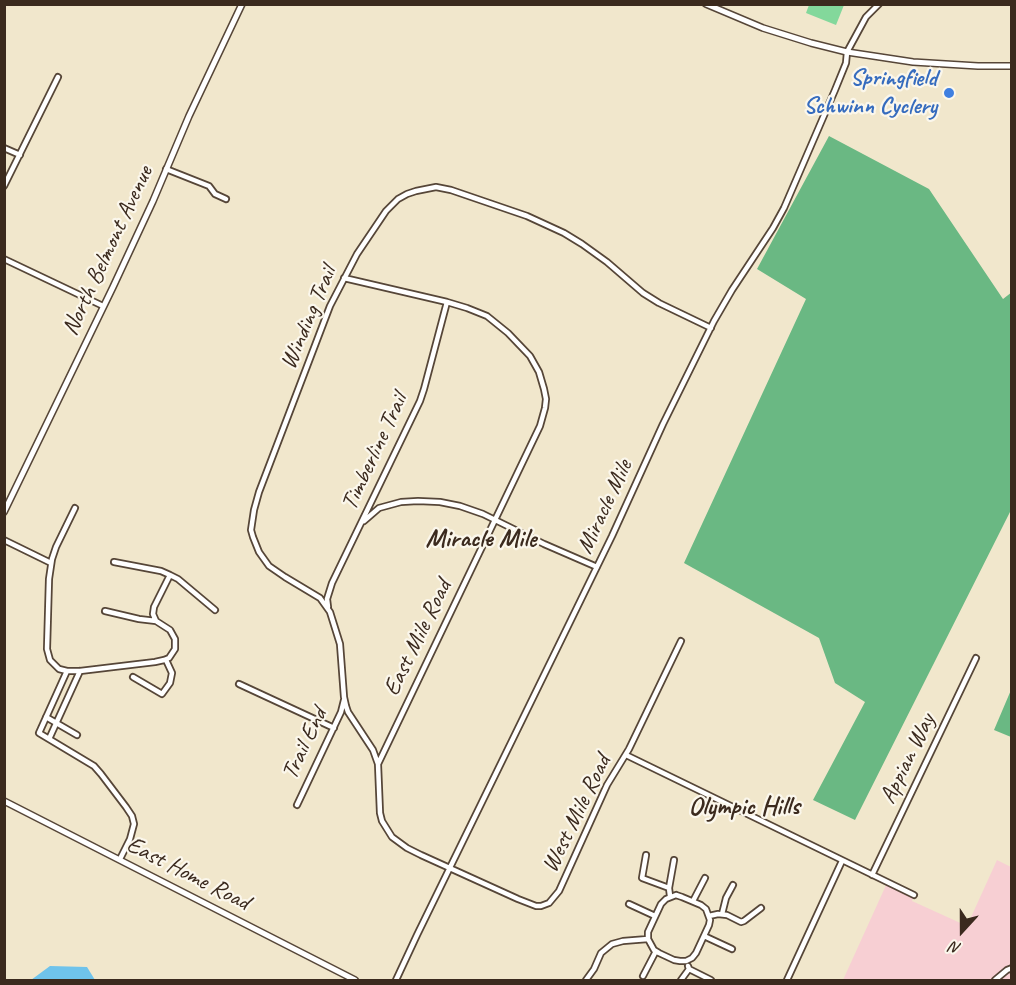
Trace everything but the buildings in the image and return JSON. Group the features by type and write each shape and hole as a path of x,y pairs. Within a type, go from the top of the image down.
{"street":[{"name":"North Belmont Avenue","path":"4,512 103,306 242,4"},
{"path":"706,4 780,33 847,52 913,62 1011,66"},
{"name":"Miracle Mile","path":"396,981 597,567 663,424 732,290 784,208 846,63 847,52 866,17 879,4"},
{"path":"4,186 58,77"},
{"path":"4,148 20,155"},
{"path":"166,169 208,186 215,194 226,199"},
{"name":"Winding Trail","path":"378,764 373,750 348,712 344,697 340,644 330,612 320,598 276,571 264,560 253,537 252,522 270,460 317,338 344,278 374,227 398,199 428,188 442,188 527,216 564,233 597,254 643,293 677,313 711,328"},
{"path":"4,259 103,306"},
{"name":"East Mile Road","path":"344,278 447,302 487,316 508,333 535,364 544,389 545,408 540,426 378,764 380,813 386,829 407,848 450,868"},
{"name":"Timberline Trail","path":"330,612 328,593 420,401 447,302"},
{"path":"361,524 379,508 401,502 440,502 483,514 597,567"},
{"path":"75,508 51,562 47,649 50,660 59,669 80,672 166,660 175,649 175,639 170,630 156,621 105,611"},
{"path":"4,540 51,562"},
{"path":"114,562 161,571 170,575 215,610"},
{"path":"156,621 153,611 170,575"},
{"name":"West Mile Road","path":"450,868 531,904 541,906 549,903 560,891 608,785 626,755 681,641"},
{"name":"Appian Way","path":"872,875 976,658"},
{"path":"133,678 162,694 170,683 172,673 166,660"},
{"path":"67,671 39,733 94,766 132,816 133,830 120,859"},
{"path":"49,739 80,672"},
{"path":"239,684 334,728"},
{"name":"Trail End","path":"297,805 341,712 344,697"},
{"path":"46,717 77,735"},
{"path":"626,755 914,896"},
{"name":"East Home Road","path":"4,801 355,981"},
{"path":"646,855 642,878 669,888"},
{"path":"670,896 669,888 674,860"},
{"path":"787,981 842,861"},
{"path":"693,902 705,878"},
{"path":"722,914 726,898 733,885"},
{"path":"670,896 682,897 693,902 706,909 709,916 709,925 696,953 686,961 680,961 656,951 648,939 648,932 661,904 670,896"},
{"path":"629,904 656,916"},
{"path":"709,916 722,914 741,922 761,908"},
{"path":"704,936 732,949"},
{"path":"586,981 601,953 612,944 648,939"},
{"path":"643,976 656,951"},
{"path":"686,961 689,969 711,981"},
{"path":"995,981 1011,968"},
{"path":"681,981 689,969"}],"shaded area":[{"path":"997,860 1011,867 1011,980 843,980 887,883 914,895 912,901 967,926"}],"green space":[{"path":"809,4 844,5 836,25 806,13"},
{"path":"829,136 929,189 1003,299 1012,292 1011,510 855,820 813,800 865,702 835,683 819,638 684,563 806,299 757,269"},
{"path":"1011,690 1011,737 994,730"}],"water":[{"path":"50,966 87,967 95,980 31,980"}],"place":[{"name":"Springfield Schwinn Cyclery","path":"949,93"}],"district":[{"name":"Miracle Mile","path":"481,539"},
{"name":"Olympic Hills","path":"744,807"}]}
